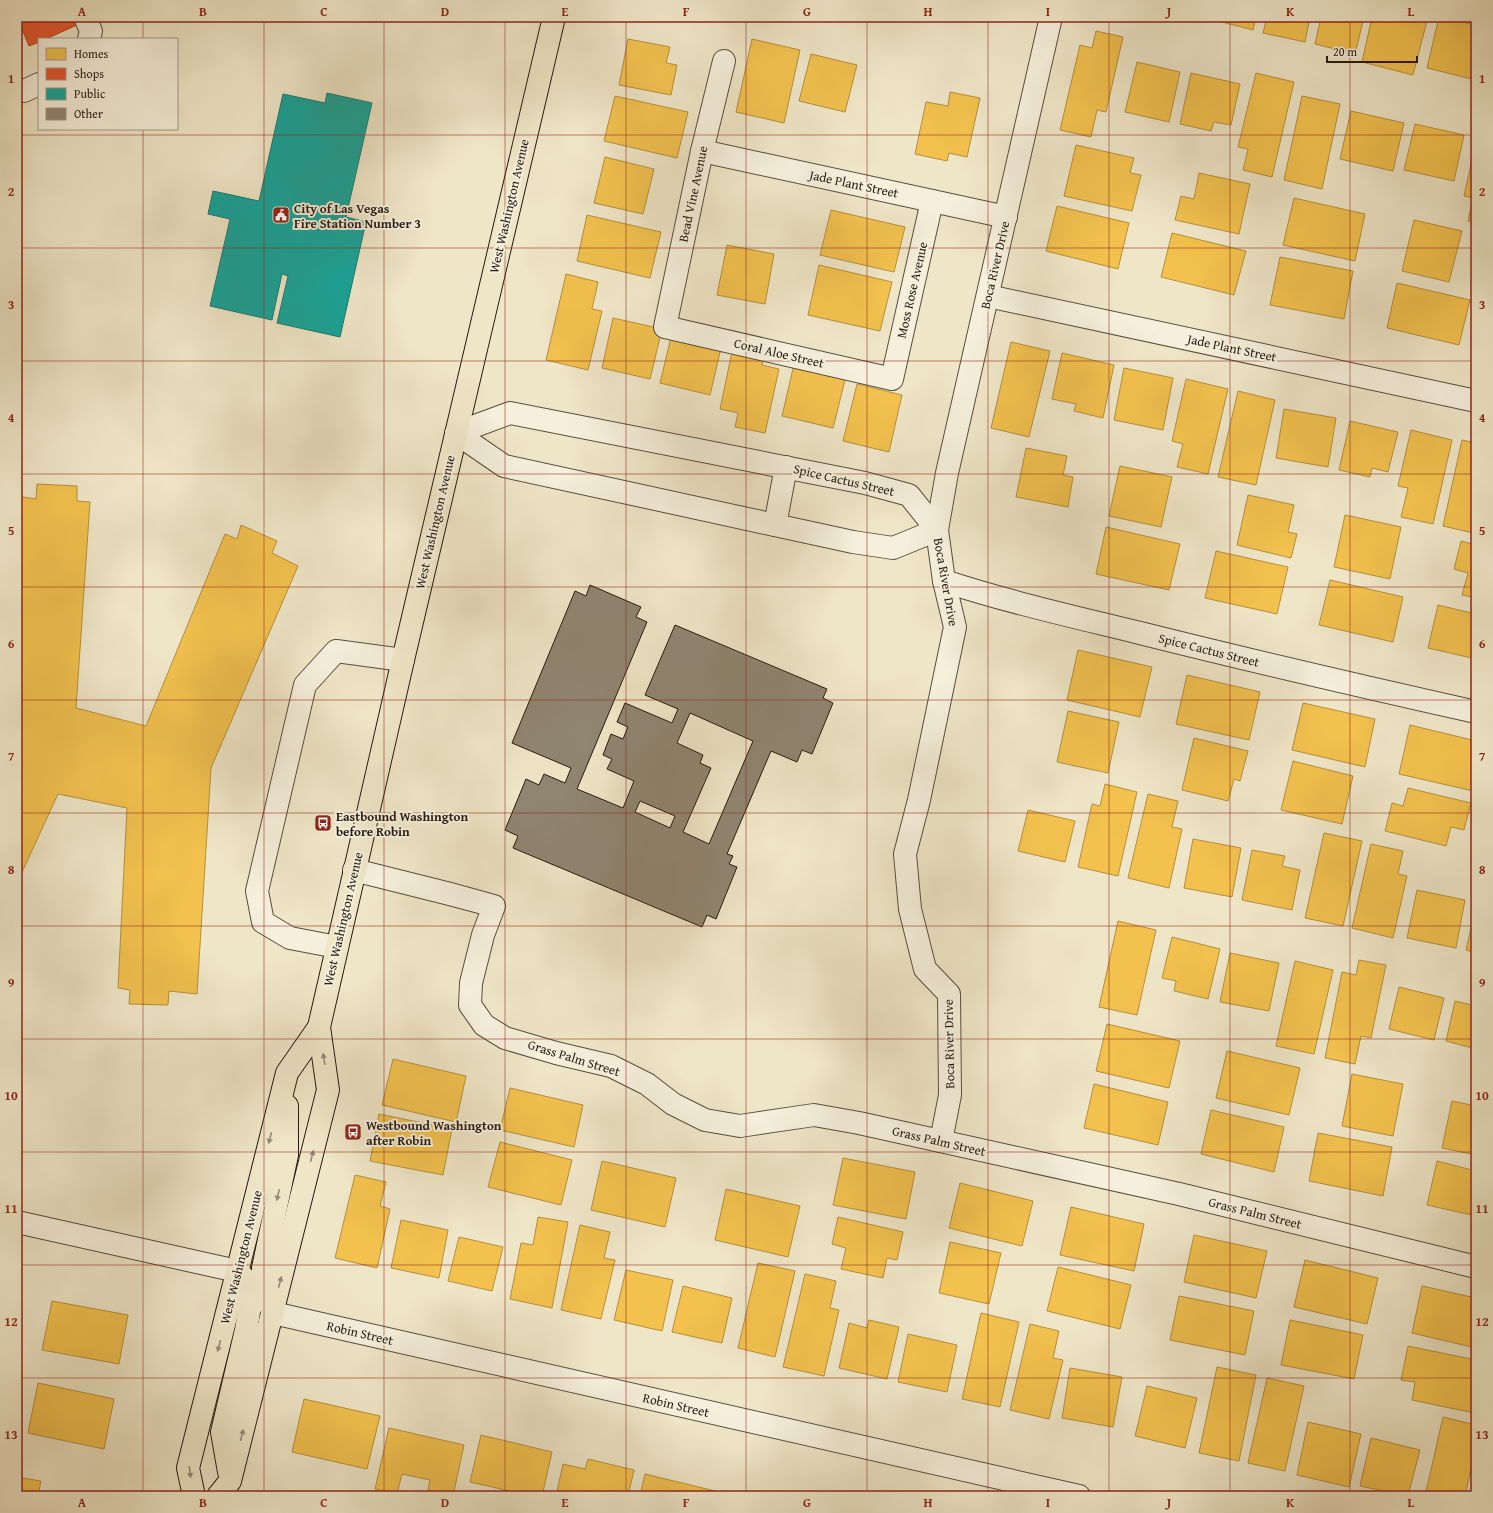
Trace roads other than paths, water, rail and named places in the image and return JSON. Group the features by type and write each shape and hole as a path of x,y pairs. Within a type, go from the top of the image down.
{"main road":[{"name":"West Washington Avenue","path":"224,1488 273,1314 328,1090 319,1027 354,870 554,17"},
{"name":"West Washington Avenue","path":"194,1496 188,1468 287,1073 319,1027"},
{"path":"273,1314 263,1284 262,1268 287,1155 287,1073"},
{"path":"224,1488 222,1432 246,1330 250,1306 248,1289 244,1278 238,1271"}],"street":[{"path":"85,17 91,31 89,38"},
{"name":"Boca River Drive","path":"941,1141 950,1095 949,994 924,969 910,909 905,854 919,800 955,627 944,581 937,530 947,473 1051,17"},
{"name":"Bead Vine Avenue","path":"665,327 702,151 724,61"},
{"path":"17,90 24,91 38,84"},
{"name":"Jade Plant Street","path":"702,151 1006,217"},
{"name":"Moss Rose Avenue","path":"892,379 932,201"},
{"name":"Jade Plant Street","path":"988,296 1476,400"},
{"name":"Coral Aloe Street","path":"665,327 892,379"},
{"name":"Spice Cactus Street","path":"456,433 510,413 786,467 865,483 909,495 937,530"},
{"path":"456,433 504,466 853,542 893,548 937,530"},
{"path":"775,525 786,467"},
{"name":"Spice Cactus Street","path":"944,581 988,596 1287,669 1476,712"},
{"path":"337,947 290,938 263,922 256,891 305,686 336,651 403,660"},
{"name":"Grass Palm Street","path":"354,870 494,906 483,935 471,982 470,1005 484,1025 505,1038 556,1053 611,1066 647,1084 673,1104 705,1120 740,1126 814,1115 859,1123 1179,1194 1476,1267"},
{"path":"17,1222 238,1271"},
{"name":"Robin Street","path":"273,1314 1079,1496"}],"place":[{"name":"City of Las Vegas Fire Station Number 3","path":"281,215"},
{"name":"Eastbound Washington before Robin","path":"323,823"},
{"name":"Westbound Washington after Robin","path":"353,1132"}]}
